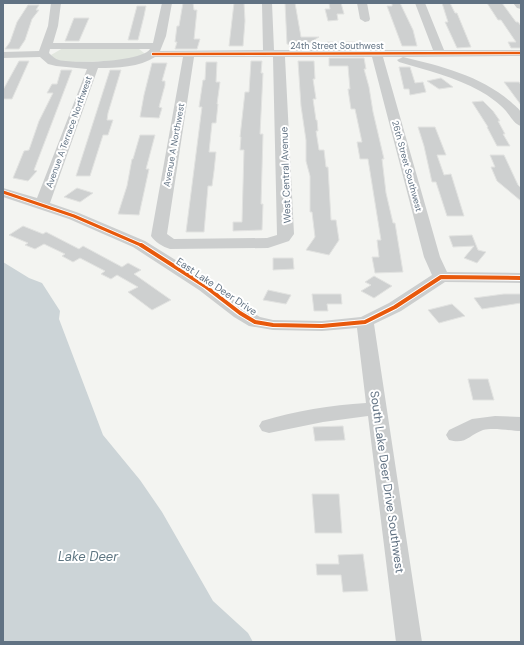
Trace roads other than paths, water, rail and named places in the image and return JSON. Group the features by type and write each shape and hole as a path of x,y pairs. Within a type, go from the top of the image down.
{"street":[{"path":"45,50 53,26 56,3"},
{"path":"94,64 128,63 147,58 154,50 167,3"},
{"name":"West Central Avenue","path":"162,245 268,243 283,238 286,234 274,54 267,3"},
{"path":"362,3 365,19"},
{"path":"420,3 440,53"},
{"path":"518,3 521,6"},
{"name":"24th Street Southwest","path":"4,56 45,50 154,50 189,54 377,54 406,57"},
{"name":"Avenue A Terrace Northwest","path":"42,204 94,64 56,63 45,50"},
{"path":"406,57 440,53 521,53"},
{"name":"Avenue A Northwest","path":"162,245 189,54"},
{"name":"26th Street Southwest","path":"377,54 432,257 441,277"},
{"path":"406,57 473,83 502,101 514,112 521,122"},
{"name":"East Lake Deer Drive","path":"3,192 42,204 87,221 139,244 162,245 205,286 240,313 255,322 273,325 303,326 365,322"},
{"path":"365,322 395,307 441,277 521,278"},
{"name":"South Lake Deer Drive Southwest","path":"365,322 408,642"},
{"path":"269,426 344,411 377,409"},
{"path":"456,435 465,433 478,425 487,423 521,424"}],"water":[{"name":"Lake Deer","path":"3,262 29,278 42,283 60,311 59,319 103,435 140,480 162,512 213,601 248,633 253,642 3,642"}]}
